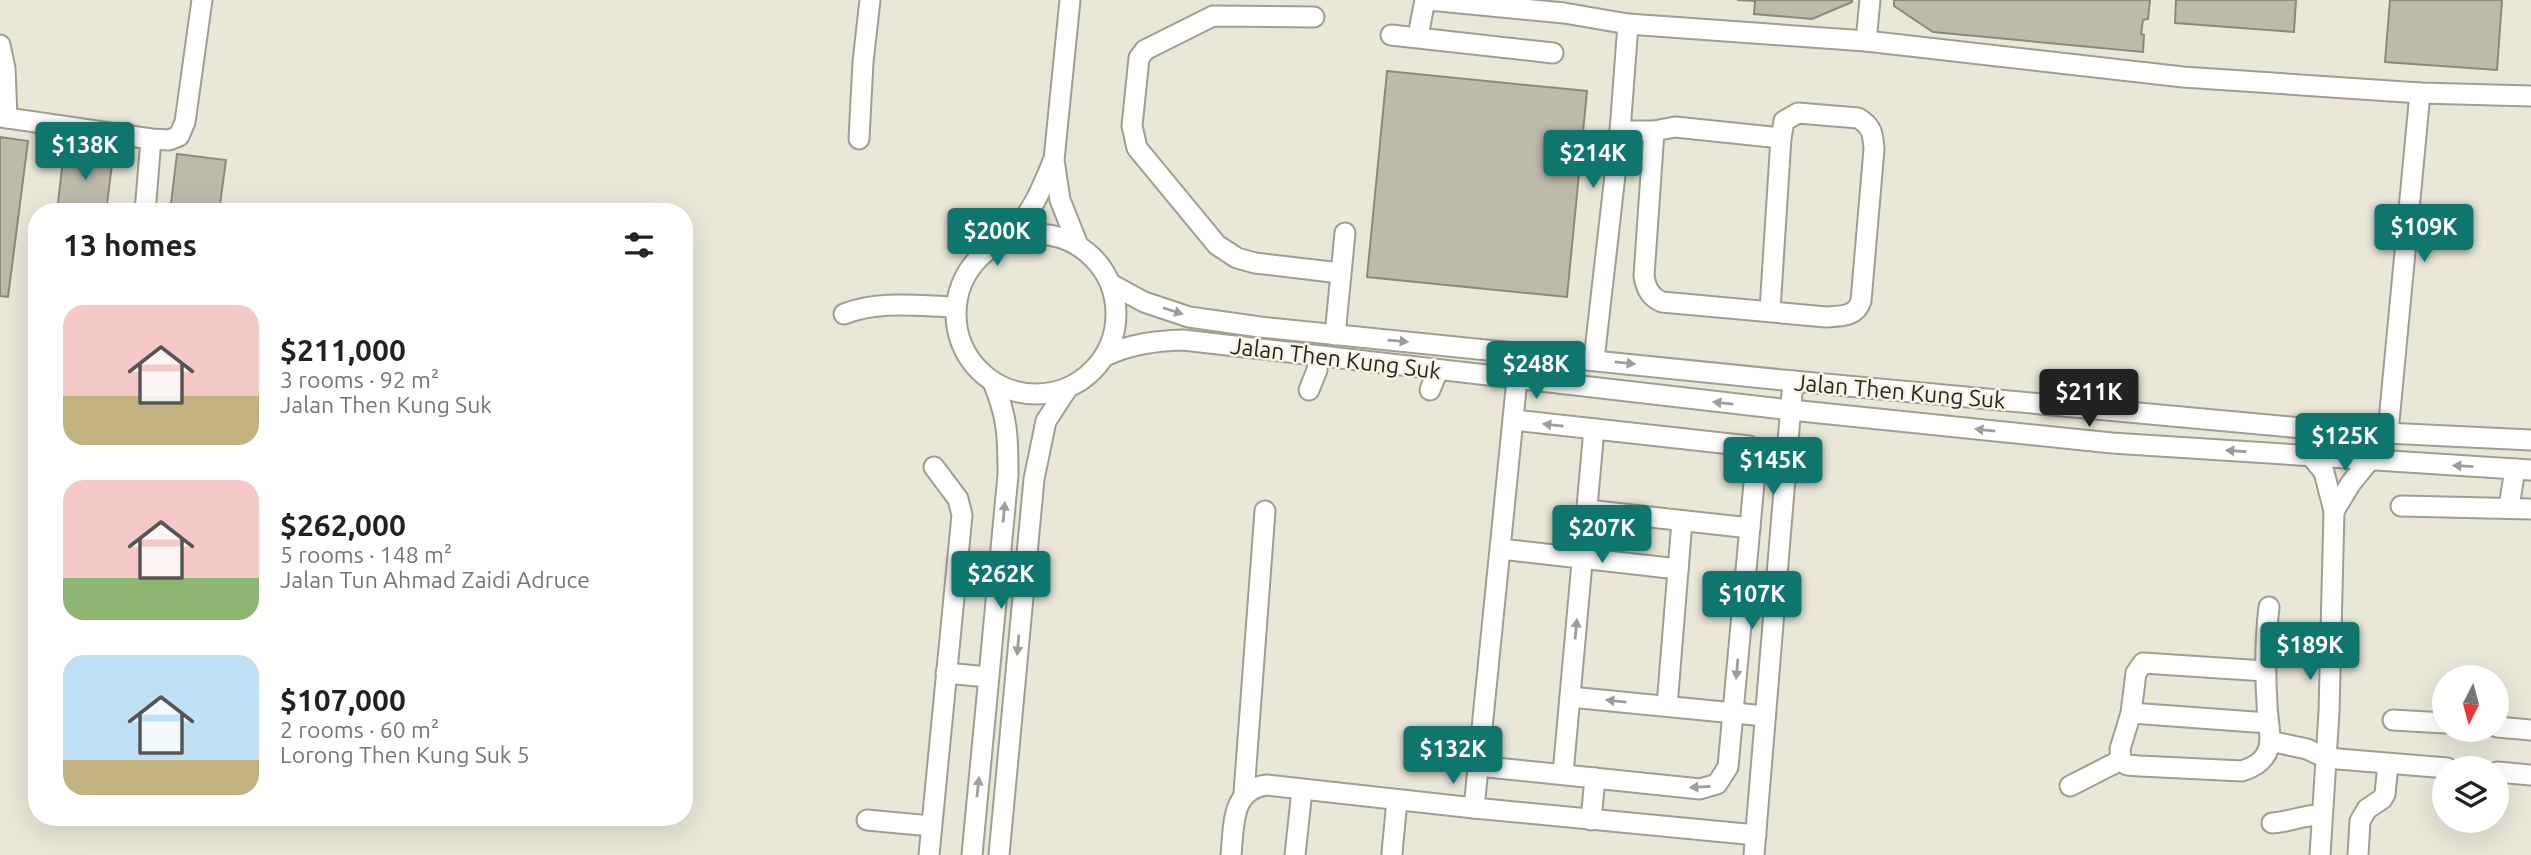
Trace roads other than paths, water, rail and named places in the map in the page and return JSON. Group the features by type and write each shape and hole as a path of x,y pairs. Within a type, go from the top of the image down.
{"street":[{"path":"0,46 5,68 3,117 169,140 179,136 183,130 202,0"},
{"path":"859,139 870,0"},
{"path":"1070,0 1054,160 1060,200 1078,245"},
{"path":"1418,36 1427,0 1451,1 1564,13 1628,24 1866,41 2183,77 2420,93 2531,96"},
{"path":"1866,41 1870,0"},
{"path":"1314,17 1213,16 1145,50 1139,58 1132,126 1137,148 1217,245 1237,258 1255,263 1340,273"},
{"path":"1594,360 1620,131 1628,24"},
{"path":"1391,35 1553,53"},
{"path":"2388,432 2420,93"},
{"path":"1654,131 1644,276 1648,292 1662,302 1826,317 1843,316 1858,308 1874,149 1873,132 1858,118 1798,113 1784,121 1770,310"},
{"path":"1620,131 1654,131 1675,127 1781,138"},
{"path":"146,203 151,139"},
{"path":"1005,239 1030,233 1055,236 1078,245 1098,262 1111,284 1117,321 1113,339 1105,356 1088,375 1067,389 1042,394 1017,392 993,382 976,369 964,351 956,330 955,307 960,286 970,266 986,250 1019,227 1040,195 1054,160"},
{"path":"1335,335 1345,233"},
{"name":"Jalan Then Kung Suk","path":"1111,284 1144,302 1189,317 1335,335 2323,430 2531,440"},
{"path":"844,314 862,307 878,305 955,307"},
{"name":"Jalan Then Kung Suk","path":"1105,356 1136,345 1183,340 1791,410 2112,443 2523,470"},
{"path":"1309,390 1317,370 1318,357"},
{"path":"1430,390 1438,370"},
{"path":"1474,808 1517,379"},
{"path":"1244,793 1255,786 1267,785 1591,820 1755,845 1793,381"},
{"path":"972,855 1007,475 1007,421 993,382"},
{"path":"999,855 1034,480 1046,421 1067,389"},
{"path":"1478,766 1700,789 1717,784 1727,767 1733,713 1756,461 1754,449 1749,446 1514,420"},
{"path":"1563,774 1594,429"},
{"path":"2311,456 2324,472 2334,511 2320,855"},
{"path":"2334,511 2351,483 2369,461"},
{"path":"929,855 962,515 958,499 934,467"},
{"path":"2509,507 2523,470"},
{"path":"2401,506 2531,509"},
{"path":"1587,510 1750,528"},
{"path":"1231,855 1236,811 1244,793 1265,511"},
{"path":"1667,706 1682,521"},
{"path":"1501,550 1678,569"},
{"path":"1744,583 1776,587"},
{"path":"2265,671 2143,663 2136,673 2131,713 2120,749 2121,760 2127,765 2242,771 2258,765 2269,749 2269,732 2264,653 2269,607"},
{"path":"946,673 988,677"},
{"path":"1570,697 1765,716"},
{"path":"2131,713 2269,732 2326,758 2432,767"},
{"path":"2393,720 2432,722"},
{"path":"2510,728 2531,730"},
{"path":"2070,786 2121,760"},
{"path":"2358,855 2360,821 2367,809 2385,794 2388,764"},
{"path":"2509,773 2531,775"},
{"path":"1591,820 1595,778"},
{"path":"1295,855 1302,790"},
{"path":"1392,853 1396,800"},
{"path":"2272,823 2285,822 2303,815 2321,815"},
{"path":"867,820 931,826"}]}
